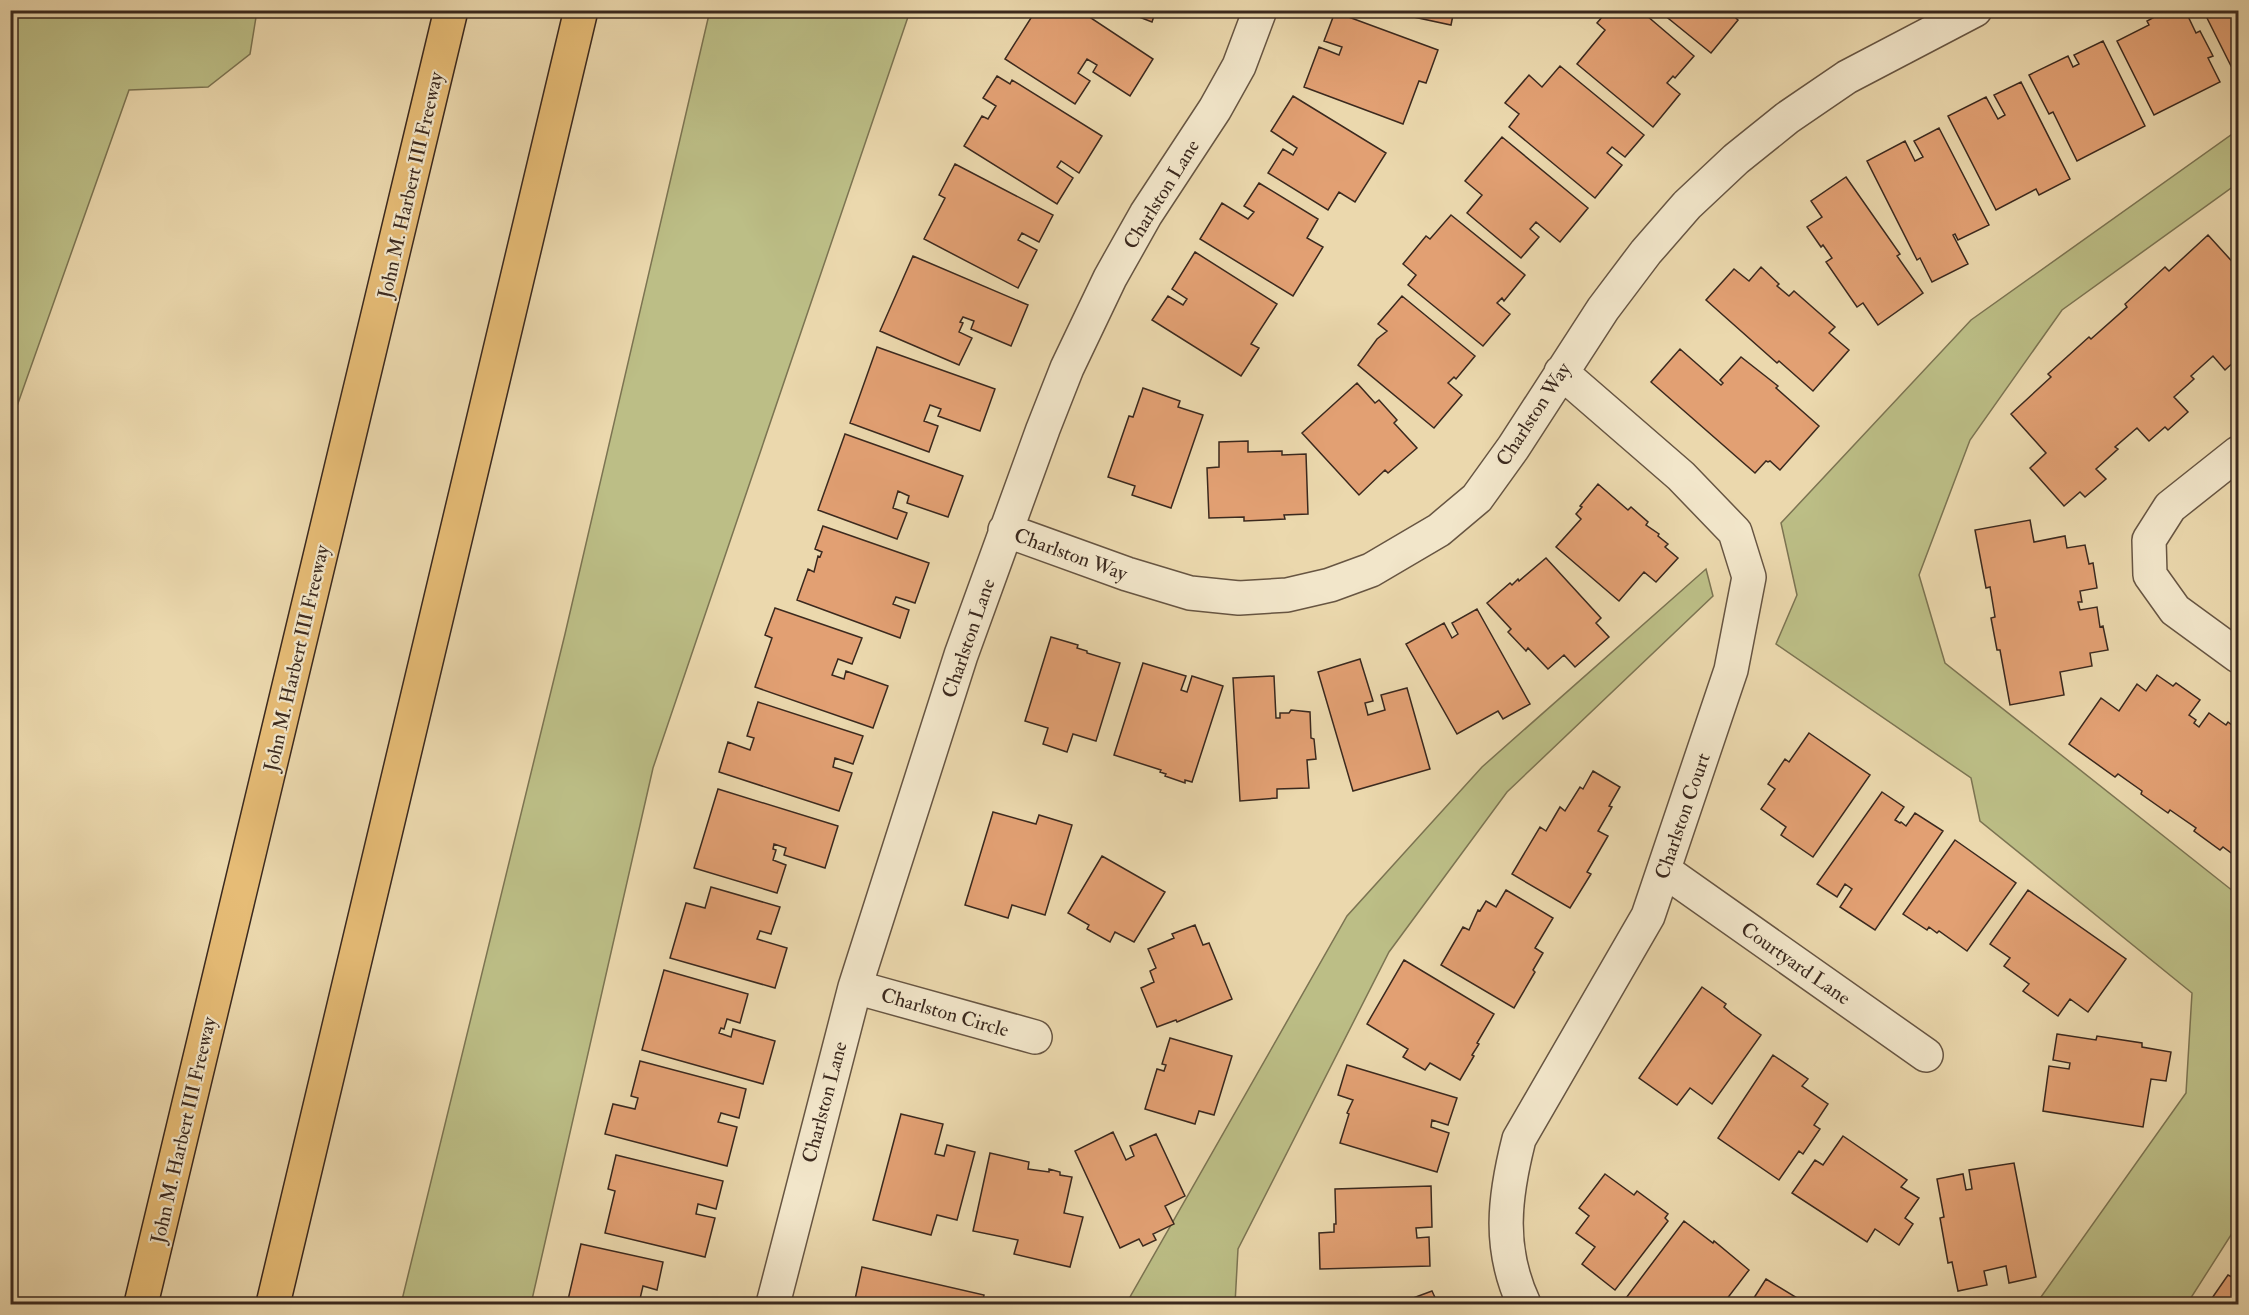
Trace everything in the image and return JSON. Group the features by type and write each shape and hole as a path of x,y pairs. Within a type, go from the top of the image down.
{"highway":[{"name":"John M. Harbert III Freeway","path":"141,1305 451,10"},
{"path":"273,1305 581,10"}],"street":[{"name":"Charlston Lane","path":"773,1305 855,987 961,655 1005,530 1067,368 1110,278 1146,214 1220,100 1239,66 1260,10"},
{"name":"Charlston Way","path":"1005,530 1127,574 1190,593 1239,598 1287,595 1330,585 1371,570 1439,530 1477,498 1514,448 1603,309 1646,252 1688,205 1736,159 1787,118 1847,77 1975,10"},
{"name":"Charlston Court","path":"1524,1305 1513,1281 1505,1218 1509,1179 1519,1139 1648,916 1731,670 1749,577 1735,532 1681,476 1561,372"},
{"path":"2238,453 2170,507 2149,540 2150,575 2175,610 2238,656"},
{"name":"Courtyard Lane","path":"1665,871 1926,1055"},
{"name":"Charlston Circle","path":"855,987 1035,1037"}],"green space":[{"path":"11,10 257,11 250,54 208,87 129,90 11,423"},
{"path":"710,10 910,11 653,768 531,1304 401,1304 565,634"},
{"path":"2238,130 2238,183 2062,310 1970,440 1919,575 1945,663 2238,895 2238,1224 2187,1304 2036,1304 2186,1093 2192,993 1980,821 1971,778 1776,644 1797,595 1781,523 1971,320"},
{"path":"1706,569 1713,596 1507,792 1389,952 1238,1249 1235,1304 1126,1304 1347,916 1482,767"}],"building":[{"path":"1036,10 1079,10 1153,59 1130,96 1093,72 1097,65 1087,59 1078,73 1090,81 1075,104 1005,59"},
{"path":"1121,10 1156,10 1152,22"},
{"path":"1381,10 1454,10 1451,25"},
{"path":"1608,10 1640,10 1694,56 1675,78 1673,76 1667,83 1680,94 1653,127 1577,64 1605,30 1597,23"},
{"path":"1658,10 1727,10 1738,20 1711,53"},
{"path":"2167,10 2185,10 2196,33 2200,31 2213,56 2208,58 2220,82 2154,115 2117,41 2149,25 2147,21"},
{"path":"2203,10 2238,10 2238,62 2231,66"},
{"path":"1335,12 1438,50 1426,83 1419,81 1403,124 1304,87 1319,47 1339,55 1342,47 1324,41"},
{"path":"2103,41 2145,126 2077,161 2053,112 2049,114 2029,75 2068,56 2073,67 2079,64 2074,55"},
{"path":"1560,66 1644,135 1625,157 1612,147 1607,153 1622,165 1595,198 1509,127 1519,114 1505,103 1529,75 1542,87"},
{"path":"997,76 1010,84 1012,80 1102,136 1079,173 1061,161 1057,167 1073,178 1057,204 964,146 982,116 988,119 996,106 983,98"},
{"path":"2021,82 2070,179 2039,195 2036,189 1996,210 1948,116 1986,97 1998,119 2005,115 1994,95"},
{"path":"1293,96 1386,153 1355,202 1339,192 1328,210 1268,173 1283,149 1293,155 1297,148 1271,131"},
{"path":"1939,128 1989,225 1958,240 1955,234 1953,235 1968,264 1932,282 1920,258 1917,260 1867,161 1905,141 1915,161 1923,157 1914,141"},
{"path":"1502,137 1588,208 1560,242 1536,222 1530,229 1539,237 1521,258 1467,213 1482,195 1465,181"},
{"path":"955,164 1053,215 1039,242 1022,233 1018,240 1037,250 1018,288 924,239 945,198 939,195"},
{"path":"1846,177 1900,254 1897,256 1923,293 1878,325 1863,303 1857,307 1826,262 1832,258 1807,227 1822,217 1811,201"},
{"path":"1259,183 1318,219 1307,238 1323,247 1293,296 1200,239 1222,203 1248,219 1254,212 1244,206"},
{"path":"1451,215 1525,275 1504,301 1502,298 1497,303 1510,314 1483,346 1408,285 1416,275 1403,264 1426,236 1430,239"},
{"path":"2208,235 2238,268 2238,358 2225,370 2213,356 2191,376 2194,379 2174,397 2188,412 2168,430 2165,427 2149,441 2137,428 2115,447 2118,449 2096,469 2106,479 2085,497 2080,492 2064,506 2030,468 2046,453 2011,414 2051,377 2048,374 2127,307 2125,304 2165,267 2169,271"},
{"path":"1195,252 1277,304 1251,344 1259,348 1241,376 1152,320 1168,296 1183,305 1187,299 1172,289"},
{"path":"913,256 1028,305 1011,346 971,329 974,321 963,317 959,332 972,338 959,365 880,331"},
{"path":"1761,267 1789,296 1794,291 1835,327 1829,333 1849,350 1813,391 1779,361 1777,363 1706,300 1734,269 1749,281"},
{"path":"1402,296 1475,356 1456,379 1454,377 1448,383 1462,395 1434,428 1358,365 1377,339 1387,331 1378,324"},
{"path":"877,347 995,389 980,431 938,416 941,409 930,405 924,421 938,426 929,452 850,423"},
{"path":"1680,349 1721,385 1723,383 1720,380 1741,357 1778,386 1776,388 1819,426 1780,470 1770,461 1766,461 1755,473 1651,382"},
{"path":"1357,383 1375,403 1379,400 1397,420 1394,423 1417,448 1388,473 1385,470 1359,495 1302,433"},
{"path":"1143,388 1180,401 1178,407 1203,415 1171,508 1132,495 1135,486 1108,477 1129,416 1133,417"},
{"path":"845,434 963,476 948,517 907,503 909,496 898,491 893,508 907,513 897,539 818,510"},
{"path":"1248,441 1248,452 1282,451 1282,455 1306,454 1308,514 1284,515 1285,519 1244,521 1244,517 1209,518 1207,468 1219,467 1219,442"},
{"path":"1598,484 1628,510 1631,507 1648,522 1646,525 1659,534 1658,536 1668,544 1665,547 1678,558 1656,582 1644,572 1619,601 1556,547 1581,519 1576,514"},
{"path":"2030,520 2034,542 2065,536 2067,548 2085,545 2089,564 2093,563 2097,588 2080,591 2082,602 2078,602 2080,610 2097,607 2100,627 2103,626 2108,650 2090,653 2092,666 2060,672 2064,695 2010,705 2000,650 1997,650 1991,618 1995,617 1990,587 1986,588 1975,530"},
{"path":"823,526 929,563 915,603 896,597 893,604 909,610 900,638 797,600 808,569 814,572 818,556 820,557 822,552 815,549"},
{"path":"1546,558 1601,618 1596,623 1609,637 1575,667 1564,655 1548,669 1528,648 1526,651 1508,632 1511,629 1487,603 1510,583 1512,585 1518,579 1519,581"},
{"path":"775,608 862,638 852,664 838,659 832,675 844,679 846,671 888,686 873,728 755,687 772,638 765,635"},
{"path":"1477,609 1530,704 1503,719 1498,711 1457,734 1406,644 1444,623 1452,638 1458,634 1452,623"},
{"path":"1051,637 1078,645 1077,648 1087,653 1120,663 1096,741 1073,734 1067,752 1043,744 1048,728 1025,721"},
{"path":"1360,659 1373,701 1365,703 1368,715 1385,710 1381,695 1407,688 1430,769 1353,791 1318,672"},
{"path":"1143,663 1186,676 1181,690 1187,692 1192,676 1223,686 1192,782 1185,780 1185,783 1165,776 1166,774 1160,772 1161,770 1114,755"},
{"path":"2157,675 2173,686 2176,683 2200,700 2189,715 2196,720 2194,723 2199,727 2209,713 2226,725 2228,722 2238,730 2238,858 2223,847 2220,850 2194,831 2196,828 2170,810 2168,813 2118,774 2115,777 2069,744 2101,698 2119,711 2137,684 2146,691"},
{"path":"1274,676 1276,718 1280,718 1280,713 1289,713 1291,710 1310,712 1311,738 1314,739 1316,759 1307,760 1309,788 1277,789 1277,798 1240,801 1233,678"},
{"path":"758,702 863,736 853,764 835,758 833,767 852,773 839,811 719,772 728,742 750,750 754,738 747,736"},
{"path":"1809,733 1870,775 1813,857 1781,835 1786,827 1761,809 1775,789 1768,784 1785,759 1789,762"},
{"path":"1593,771 1620,787 1598,831 1608,836 1587,872 1591,874 1570,908 1512,874 1540,827 1546,831 1560,807 1565,811 1580,787 1583,789"},
{"path":"718,789 838,826 825,868 784,855 786,848 774,844 773,849 776,850 773,860 786,865 777,893 694,868"},
{"path":"1882,792 1904,807 1895,820 1906,826 1915,813 1943,831 1875,930 1840,907 1852,889 1845,884 1837,897 1817,884"},
{"path":"993,812 1036,824 1039,815 1072,825 1045,915 1012,905 1008,918 965,905"},
{"path":"1955,840 2016,883 1967,951 1939,931 1937,933 1929,927 1927,930 1903,914"},
{"path":"1102,856 1165,892 1134,942 1115,932 1110,942 1087,929 1089,925 1068,913"},
{"path":"711,887 780,907 771,934 760,931 757,939 787,948 775,988 670,958 686,903 705,908"},
{"path":"1506,890 1553,918 1535,948 1543,953 1533,970 1535,972 1514,1008 1441,965 1463,927 1469,930 1478,910 1480,911 1486,901 1496,907"},
{"path":"2028,890 2126,959 2088,1012 2070,999 2058,1016 2023,991 2029,984 2004,966 2010,958 1990,944"},
{"path":"1195,925 1203,945 1209,943 1232,999 1177,1022 1176,1020 1157,1027 1141,988 1154,982 1150,971 1156,968 1148,949 1174,938 1172,934"},
{"path":"1404,960 1494,1014 1477,1043 1479,1044 1472,1055 1474,1056 1460,1080 1430,1063 1425,1070 1403,1057 1408,1049 1367,1024"},
{"path":"664,970 748,994 740,1023 727,1019 724,1029 721,1028 719,1033 731,1037 733,1029 775,1041 763,1084 642,1050"},
{"path":"1702,987 1726,1004 1724,1007 1732,1014 1761,1035 1712,1104 1690,1088 1677,1105 1639,1078"},
{"path":"2057,1034 2096,1040 2097,1036 2142,1043 2142,1047 2171,1052 2166,1081 2151,1079 2143,1127 2043,1111 2049,1066 2069,1069 2070,1063 2053,1060"},
{"path":"1170,1038 1232,1056 1214,1115 1199,1111 1195,1124 1145,1109 1157,1069 1164,1071 1166,1065 1162,1064"},
{"path":"1773,1055 1808,1079 1802,1086 1828,1104 1814,1125 1820,1129 1803,1154 1799,1151 1779,1180 1718,1138"},
{"path":"640,1061 746,1089 739,1118 721,1113 718,1122 737,1127 727,1166 605,1134 613,1104 635,1109 638,1098 631,1096"},
{"path":"1347,1065 1457,1098 1448,1125 1432,1120 1431,1127 1449,1133 1437,1172 1340,1143 1349,1114 1347,1113 1353,1100 1338,1095"},
{"path":"901,1114 943,1124 935,1154 944,1156 947,1145 975,1152 957,1220 937,1215 931,1235 873,1220"},
{"path":"1113,1132 1126,1160 1134,1156 1130,1146 1156,1134 1185,1196 1165,1206 1174,1224 1153,1234 1156,1240 1143,1246 1139,1239 1120,1248 1075,1151"},
{"path":"1843,1136 1907,1180 1901,1187 1919,1198 1905,1218 1913,1224 1899,1245 1875,1229 1867,1242 1792,1193 1815,1160 1823,1165"},
{"path":"990,1153 1029,1162 1028,1169 1049,1172 1049,1169 1060,1172 1060,1175 1072,1177 1064,1213 1083,1217 1070,1267 1014,1254 1018,1240 973,1231"},
{"path":"616,1155 723,1181 716,1209 698,1204 696,1214 715,1218 705,1257 605,1233 615,1191 608,1189"},
{"path":"2014,1163 2036,1277 2009,1283 2006,1266 1984,1271 1987,1285 1958,1291 1952,1262 1948,1263 1940,1218 1944,1217 1937,1179 1963,1174 1966,1190 1972,1189 1969,1170"},
{"path":"1605,1174 1634,1195 1637,1191 1668,1214 1665,1218 1668,1221 1615,1290 1582,1264 1595,1247 1576,1233 1589,1216 1579,1208"},
{"path":"1431,1186 1432,1227 1416,1228 1417,1238 1429,1237 1430,1266 1320,1269 1319,1233 1334,1232 1334,1224 1336,1224 1335,1189"},
{"path":"1684,1221 1713,1243 1714,1241 1749,1270 1723,1304 1635,1304 1626,1298"},
{"path":"581,1244 663,1262 657,1290 643,1286 639,1303 646,1304 567,1304"},
{"path":"862,1267 984,1295 982,1304 854,1304"},
{"path":"2238,1267 2238,1304 2212,1304 2210,1301 2228,1275 2232,1277"},
{"path":"1766,1279 1807,1304 1750,1304"},
{"path":"1432,1291 1438,1304 1397,1304"},
{"path":"652,1298 682,1304 650,1304"}]}
